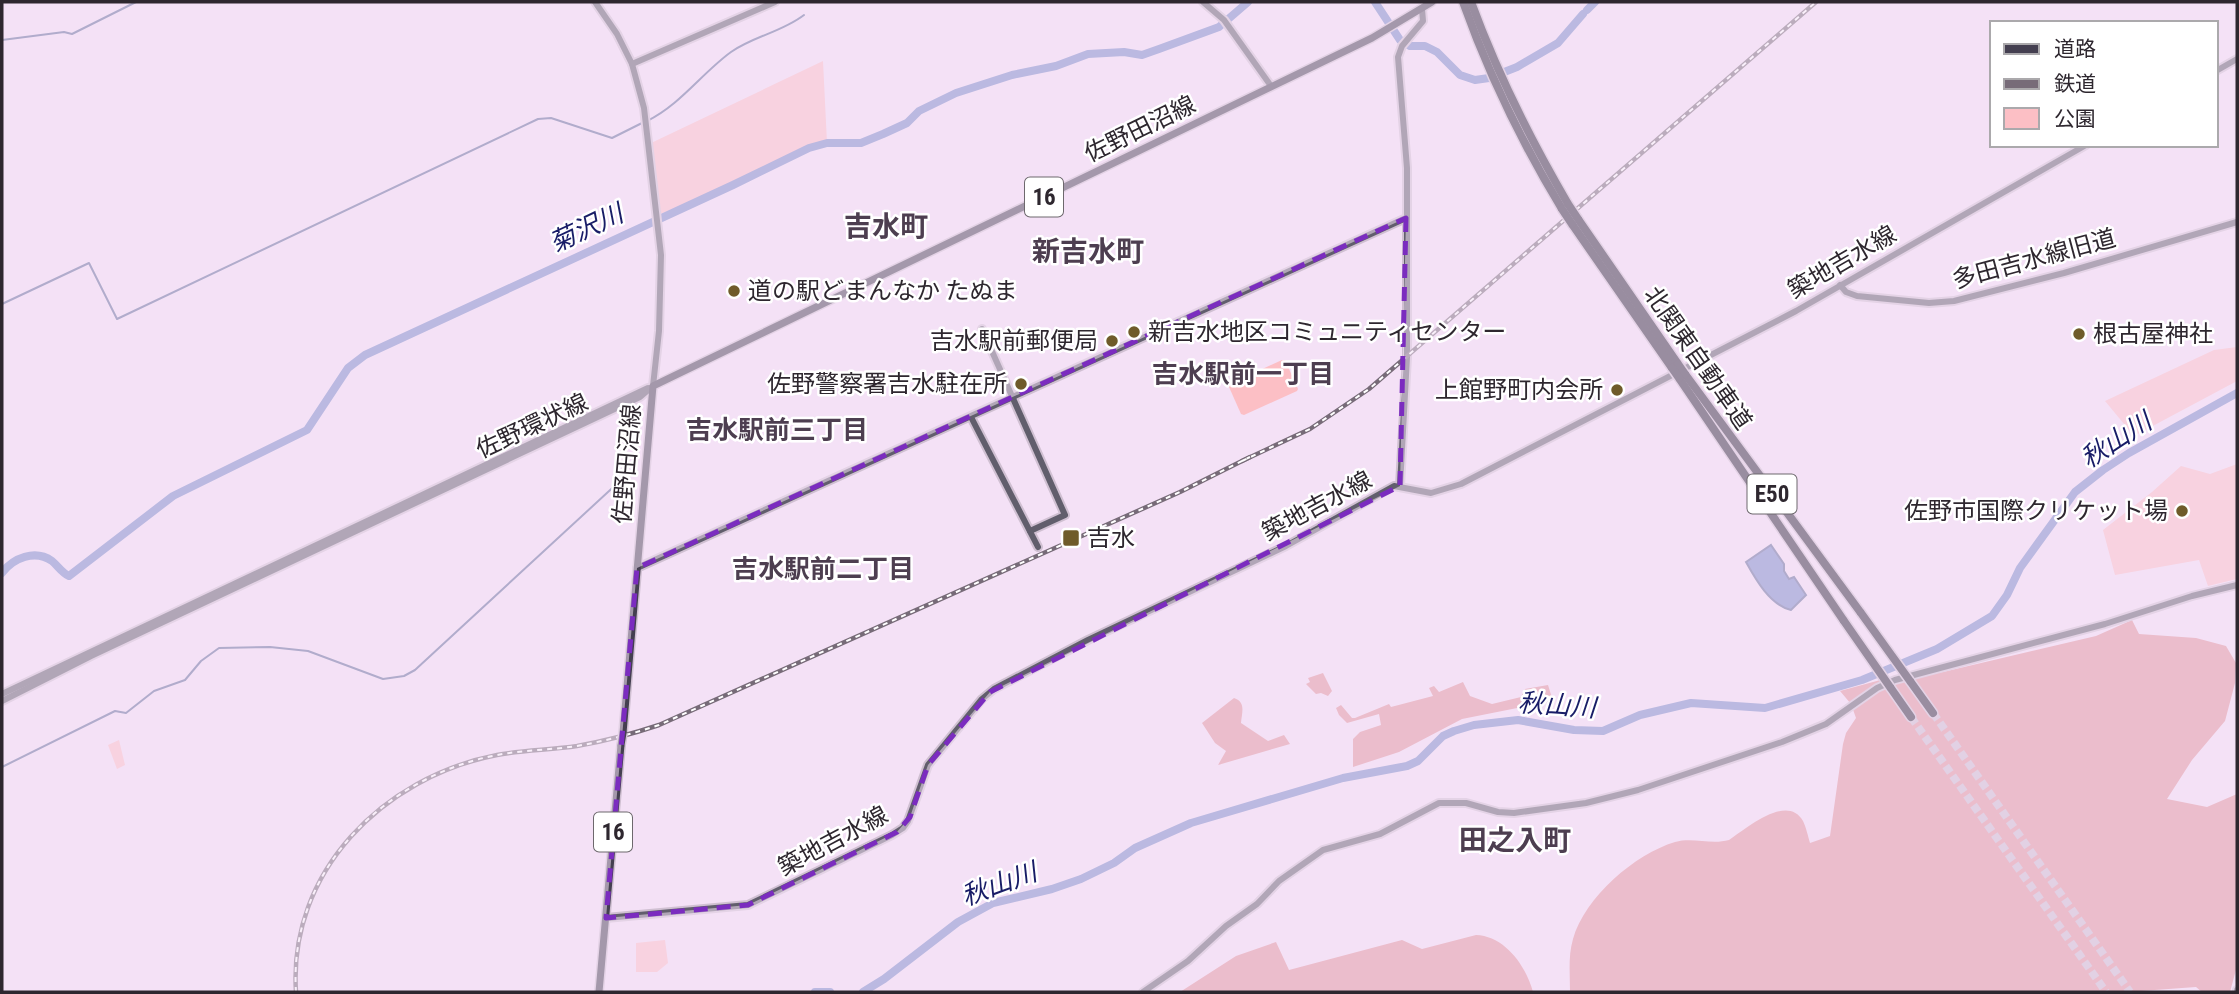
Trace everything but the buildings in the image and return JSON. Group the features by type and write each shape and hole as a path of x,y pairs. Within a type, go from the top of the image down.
{"highway":[{"name":"北関東自動車道","path":"1463,2 1501,87 1565,207 1911,717"},
{"name":"北関東自動車道","path":"1471,2 1492,66"},
{"name":"北関東自動車道","path":"1682,376 1933,713"}],"main road":[{"name":"佐野田沼線","path":"599,992 653,386 1372,38 1432,2"}],"street":[{"path":"595,2 617,34 632,64 644,108 661,255 659,331 653,386"},
{"path":"632,64 775,2"},
{"path":"1203,2 1224,20 1271,86"},
{"path":"1400,486 1407,357 1407,168 1398,57 1402,46 1423,21 1422,9"},
{"path":"2218,70 2237,59"},
{"name":"築地吉水線","path":"606,918 748,905 897,832 910,817 928,765 990,692 1081,643 1286,546 1391,487 1400,486 1432,493 1455,487 1796,311 2082,147"},
{"path":"637,568 1406,218"},
{"name":"多田吉水線旧道","path":"1840,285 1846,292 1857,296 1929,303 1954,301 2237,222"},
{"path":"982,329 1065,514 1030,531"},
{"name":"佐野環状線","path":"2,694 653,386"},
{"name":"佐野環状線","path":"2,701 103,650 640,397 653,386"},
{"path":"971,417 1038,547"},
{"path":"1143,992 1188,961 1279,881 1311,857 1332,847 1380,834 1439,803 1466,803 1497,812 1514,813 1622,795 1826,724 1877,688 1895,680 2105,624 2237,584"}],"highlighted area":[{"path":"1406,218 1400,486 990,692 928,765 910,817 897,832 748,905 606,918 637,568"}],"green space":[{"path":"823,61 827,143 809,148 703,198 657,215 649,144"},
{"path":"2237,347 2237,381 2134,436 2105,401 2214,350"},
{"path":"1285,360 1297,391 1241,414 1230,384"},
{"name":"佐野市国際クリケット場","path":"2237,464 2237,579 2208,586 2199,560 2115,575 2103,530 2181,466 2210,474"},
{"path":"119,740 125,765 117,769 108,745"},
{"path":"665,940 668,963 657,972 636,972 636,943"}],"shaded area":[{"path":"2132,620 2139,634 2196,638 2226,646 2236,663 2235,683 2225,721 2192,760 2167,799 2207,807 2237,794 2237,966 2230,992 2202,992 2196,987 2127,992 1570,992 1570,952 1579,923 1600,893 1644,856 1675,842 1729,840 1777,812 1796,813 1803,821 1810,843 1830,836 1843,744 1846,733 1856,718 1851,704 1840,691 1884,679 1943,672 2096,636"},
{"path":"1323,673 1332,691 1328,696 1316,694 1306,684 1310,682 1308,678"},
{"path":"1463,682 1470,696 1492,704 1521,697 1525,689 1548,685 1553,701 1462,719 1399,752 1353,767 1353,739 1360,732 1381,725 1379,714 1347,723 1336,708 1341,705 1355,718 1389,704 1391,707 1433,696 1429,688 1434,686 1439,692"},
{"path":"1234,698 1242,705 1241,723 1268,741 1284,735 1290,744 1218,765 1226,751 1215,743 1202,723"},
{"path":"1476,935 1496,941 1513,954 1525,972 1533,992 1180,992 1236,956 1276,942 1289,970 1402,940 1422,949"}],"water":[{"path":"1771,545 1784,564 1784,571 1789,579 1794,577 1806,595 1791,610 1770,597 1746,562"}],"waterway":[{"path":"2,40 64,32 72,34 136,2"},
{"name":"菊沢川","path":"2,573 18,559 39,556 52,561 69,576 173,496 307,430 348,368 365,355 809,148 827,143 861,143 907,123 919,111 956,93 1012,75 1056,66 1088,54 1124,52 1142,55 1219,27 1248,2"},
{"name":"菊沢川","path":"1375,2 1400,40 1410,46 1425,46 1437,52 1460,75 1475,80 1489,78 1517,67 1558,43 1583,14"},
{"name":"菊沢川","path":"1587,10 1595,2"},
{"path":"647,121 680,98 731,52 787,26 804,15"},
{"path":"2,304 89,263 117,319 538,119 551,118 612,138 642,123"},
{"name":"秋山川","path":"863,992 958,922 993,903 1081,879 1114,863 1135,848 1191,823 1343,778 1407,766 1418,761 1443,736 1454,731 1474,725 1518,720 1574,730 1603,731 1640,715 1691,703 1765,708 1862,680 1937,649 1992,616 2007,595 2020,568 2075,492 2129,453 2237,393"},
{"path":"2,767 115,711 126,713 154,691 185,680 201,661 219,648 270,647 308,651 383,679 404,676 415,670 634,468"},
{"name":"秋山川","path":"815,992 830,992"}],"tunnel":[{"path":"1933,713 2130,992"},
{"path":"1911,717 2106,992"}],"railway":[{"path":"1242,461 1310,429 1369,389 1816,2"},
{"path":"296,992 298,948 308,907 326,870 351,837 381,808 416,784 455,767 497,755 577,746 659,725 1180,492 1250,457"}],"place":[{"name":"道の駅どまんなか たぬま","path":"734,291"},
{"name":"新吉水地区コミュニティセンター","path":"1134,332"},
{"name":"根古屋神社","path":"2079,334"},
{"name":"吉水駅前郵便局","path":"1112,341"},
{"name":"佐野警察署吉水駐在所","path":"1021,384"},
{"name":"上館野町内会所","path":"1617,390"},
{"name":"佐野市国際クリケット場","path":"2182,511"},
{"name":"吉水","path":"1071,538"}],"district":[{"name":"吉水町","path":"886,226"},
{"name":"新吉水町","path":"1088,251"},
{"name":"吉水駅前一丁目","path":"1243,374"},
{"name":"吉水駅前三丁目","path":"777,430"},
{"name":"吉水駅前二丁目","path":"823,569"},
{"name":"田之入町","path":"1515,840"}]}
